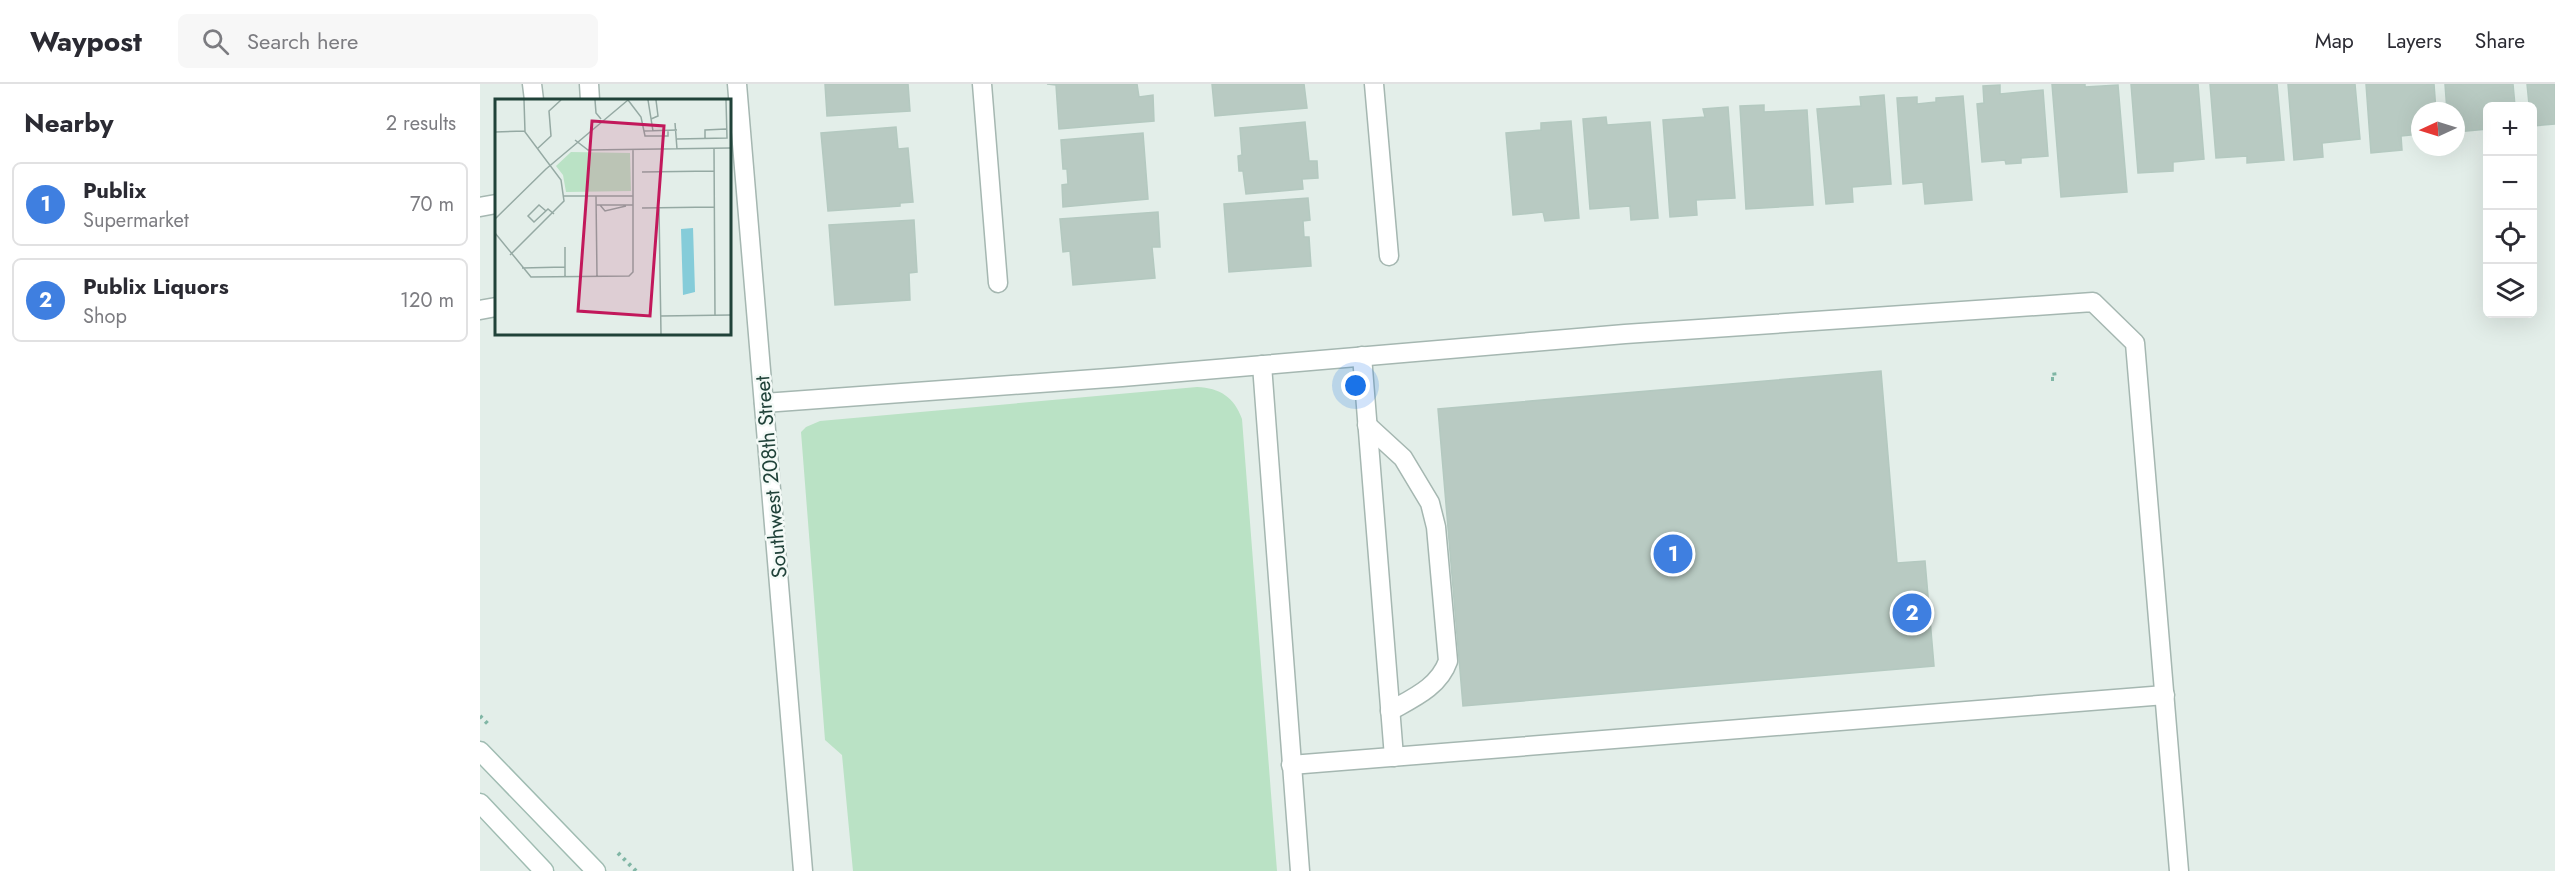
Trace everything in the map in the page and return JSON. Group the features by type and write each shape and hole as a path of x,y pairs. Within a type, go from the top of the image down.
{"street":[{"path":"532,84 534,99"},
{"path":"589,84 590,99"},
{"name":"Southwest 208th Street","path":"737,84 803,871"},
{"path":"982,84 998,283"},
{"path":"1374,84 1389,256"},
{"path":"480,207 495,204"},
{"path":"764,403 1262,365 1636,333 2093,302 2135,343 2179,871"},
{"path":"480,310 495,306"},
{"path":"1362,356 1394,757"},
{"path":"1262,365 1300,871"},
{"path":"1367,425 1403,458 1430,503 1436,527 1448,661 1444,674 1435,683 1390,711"},
{"path":"1291,765 2164,695"},
{"path":"480,751 596,871"},
{"path":"480,803 544,871"}],"path":[{"path":"2051,379 2055,379 2054,371"}],"green space":[{"path":"1197,387 1213,389 1225,395 1235,405 1242,419 1277,871 853,871 842,755 825,740 801,432 806,427 820,421"}],"building":[{"path":"825,84 908,84 910,111 827,116"},
{"path":"1047,84 1137,84 1139,97 1153,95 1154,121 1059,129 1056,85"},
{"path":"1212,84 1304,84 1307,108 1215,116"},
{"path":"2052,84 2085,84 2085,87 2118,85 2127,192 2061,197"},
{"path":"2131,84 2198,84 2204,159 2173,162 2173,171 2138,173"},
{"path":"2210,84 2277,84 2284,160 2247,163 2247,156 2216,158"},
{"path":"2288,84 2355,84 2360,139 2322,143 2323,157 2294,160"},
{"path":"2366,84 2434,84 2435,102 2411,102 2411,135 2401,136 2402,150 2371,153"},
{"path":"2445,84 2513,84 2515,102 2483,102 2483,129 2465,131 2465,102 2446,102"},
{"path":"2527,84 2555,84 2555,124 2537,126 2537,102 2529,102"},
{"path":"2000,85 2000,94 2043,90 2048,156 2021,158 2021,163 2006,164 2005,160 1982,162 1977,104 1984,103 1983,86"},
{"path":"1884,95 1891,184 1852,187 1853,202 1826,204 1817,109 1861,106 1860,97"},
{"path":"1963,96 1972,200 1925,204 1923,182 1903,184 1897,98 1917,97 1917,104 1936,102 1936,98"},
{"path":"1764,105 1764,112 1807,110 1813,205 1746,209 1740,106"},
{"path":"1728,107 1735,198 1696,200 1697,215 1670,217 1663,120 1705,117 1703,109"},
{"path":"1606,117 1607,125 1650,122 1658,218 1631,220 1630,206 1590,209 1583,119"},
{"path":"1571,121 1579,218 1545,221 1543,212 1513,215 1506,133 1541,130 1541,123"},
{"path":"1305,122 1309,161 1317,161 1318,178 1302,179 1303,189 1246,194 1243,171 1239,171 1238,156 1242,155 1240,128"},
{"path":"896,127 898,149 908,148 913,202 900,203 900,206 828,211 821,133"},
{"path":"1143,133 1148,199 1063,207 1062,185 1068,184 1067,169 1063,169 1061,140"},
{"path":"1308,198 1310,220 1303,221 1304,237 1309,237 1311,266 1229,272 1224,204"},
{"path":"1158,212 1160,247 1152,247 1155,278 1073,285 1070,251 1063,252 1060,219"},
{"path":"914,220 917,272 909,273 910,300 835,305 829,225"},
{"path":"1881,371 1897,563 1925,561 1934,666 1463,706 1438,409"}],"place":[{"name":"Publix","path":"1673,554"},
{"name":"Publix Liquors","path":"1912,613"}]}
